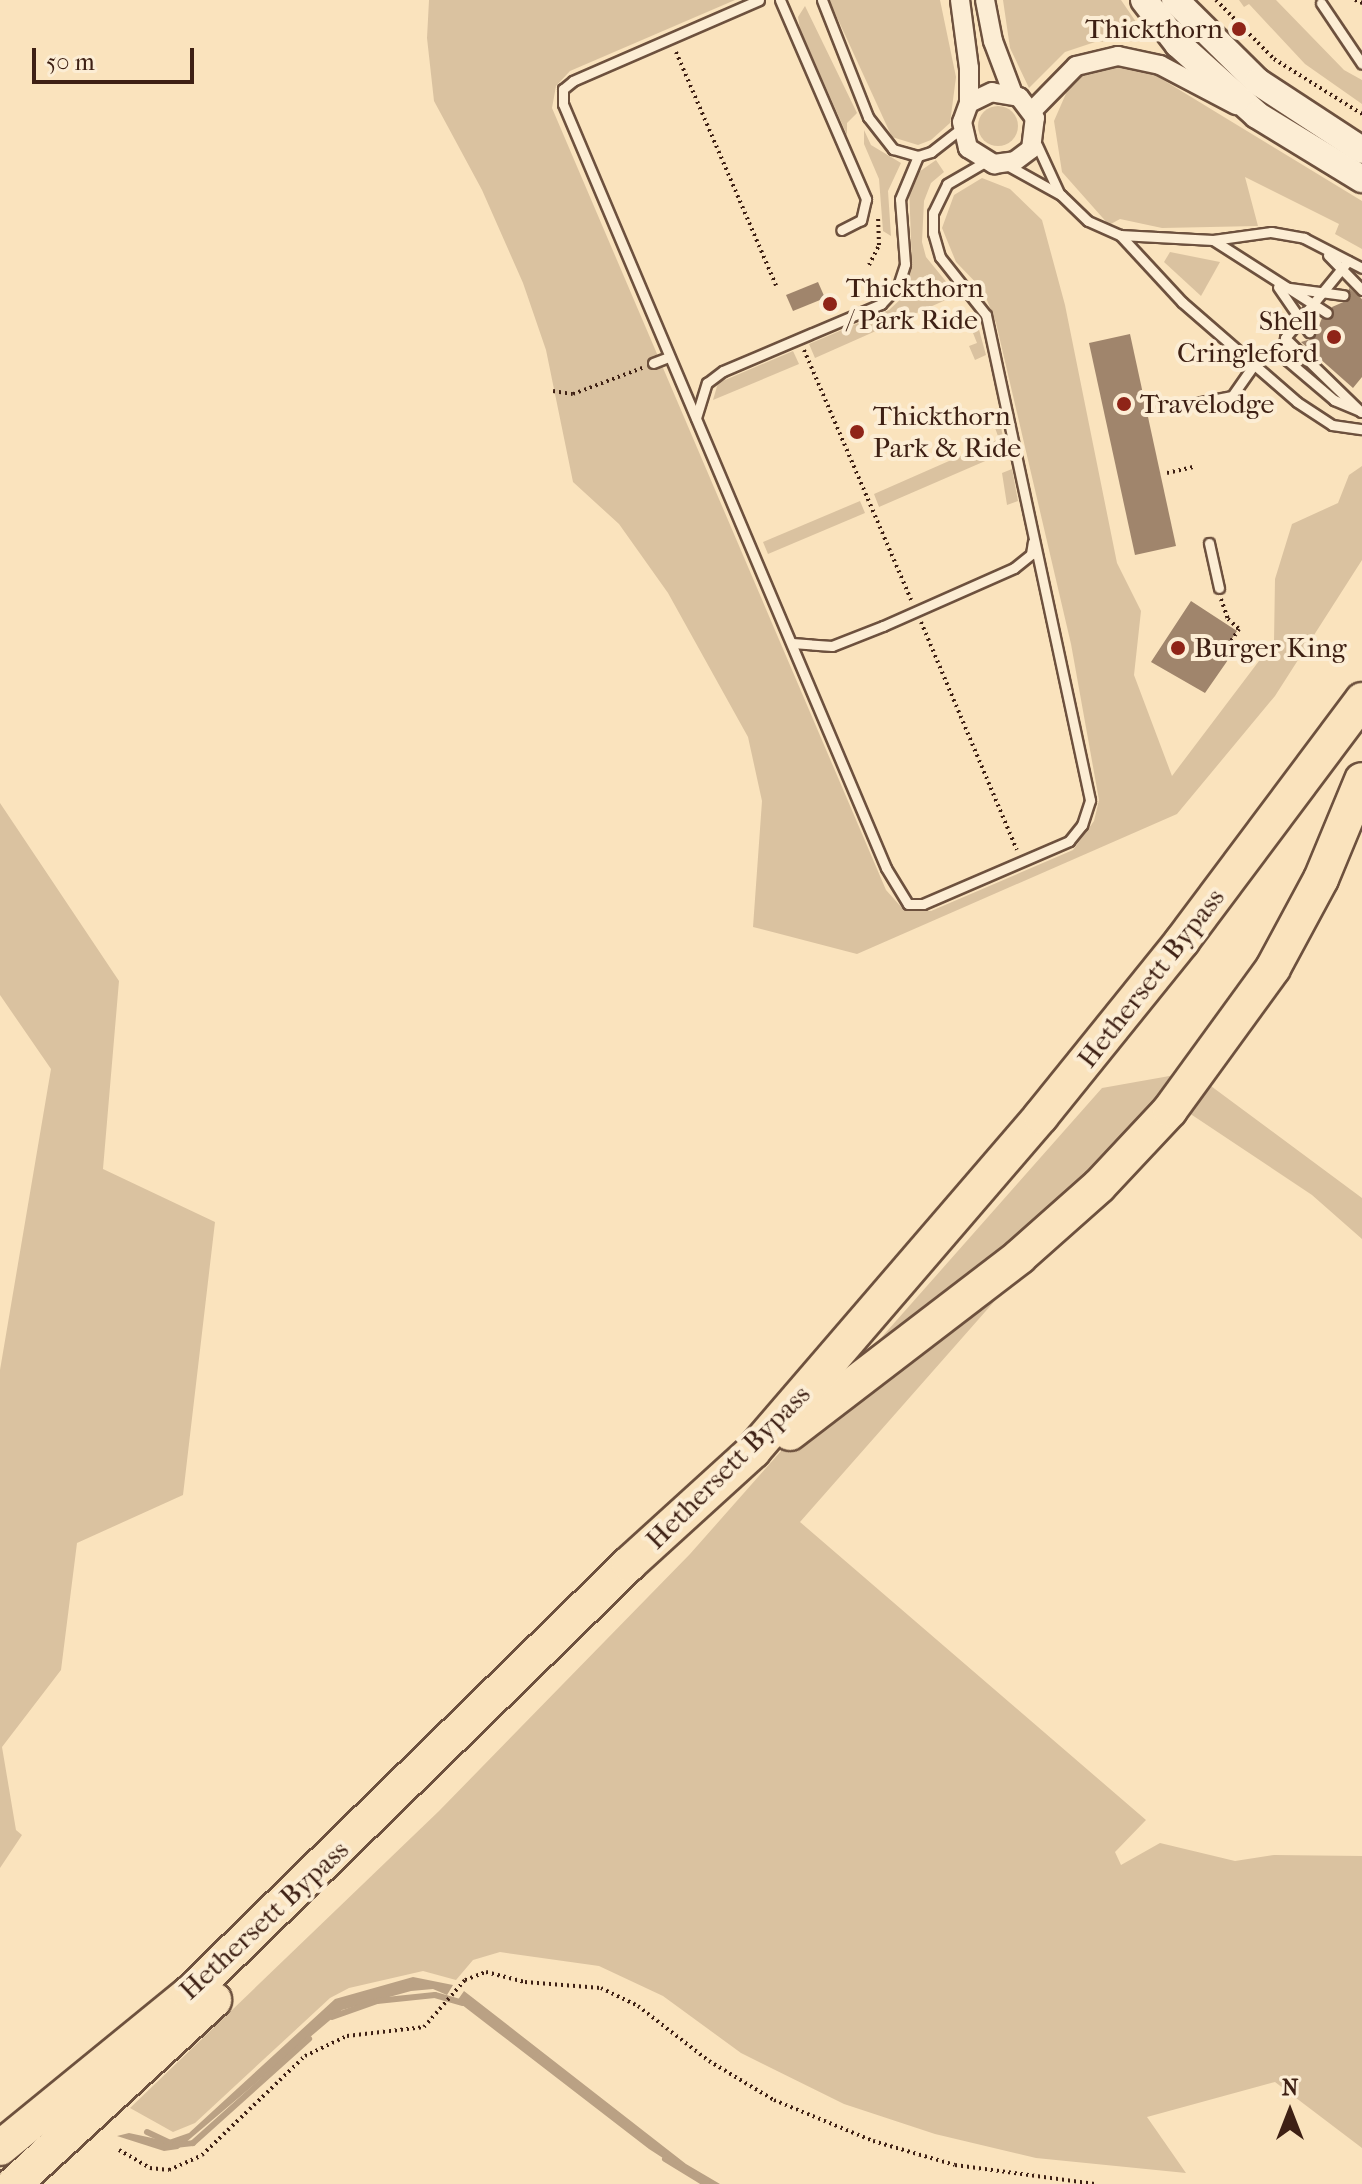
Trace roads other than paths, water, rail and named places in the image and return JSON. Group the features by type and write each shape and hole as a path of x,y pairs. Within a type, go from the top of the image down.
{"highway":[{"name":"Hethersett Bypass","path":"0,2148 189,1994 629,1564 753,1451 1050,1104 1191,929 1362,700"},
{"name":"Hethersett Bypass","path":"14,2184 446,1777 669,1542 724,1491 853,1382 1019,1257 1099,1186 1170,1110 1273,968 1321,879 1362,780"}],"main road":[{"path":"1144,0 1178,44 1257,115 1362,179"},
{"path":"1175,0 1258,82 1362,150"}],"street":[{"path":"960,0 969,103 962,128 968,148 985,162 1004,163 1025,156 1034,137 1032,111 1013,94 993,41 985,0"},
{"path":"1032,111 1076,66 1134,56 1257,115"},
{"path":"969,103 992,92 1013,94"}],"lane":[{"path":"759,0 563,89 574,133 886,868 908,904 923,904 1069,841 1082,825 1090,800 986,315 940,257 933,233 933,213 947,184 985,162"},
{"path":"780,0 866,199 861,220 841,230"},
{"path":"822,0 877,133 893,149 918,156 943,145 962,128"},
{"path":"1322,1 1362,64"},
{"path":"1034,137 1042,166 1061,195 1088,221 1120,235 1213,240 1271,232 1304,238 1344,265 1362,290"},
{"path":"696,418 707,383 723,371 881,304 898,286 905,264 900,199 918,156"},
{"path":"1004,163 1061,195"},
{"path":"1120,235 1159,280 1254,365 1332,425 1362,429"},
{"path":"1213,240 1278,287 1327,313"},
{"path":"1344,265 1362,268"},
{"path":"1344,265 1285,338 1287,360 1334,400 1362,412"},
{"path":"1278,287 1326,289 1343,295"},
{"path":"1278,287 1309,332"},
{"path":"1285,338 1345,391 1362,412"},
{"path":"653,363 669,357"},
{"path":"1181,406 1232,396 1254,365"},
{"path":"792,643 832,646 1014,568 1031,554 1034,534"},
{"path":"1209,543 1219,588"}],"waterway":[{"path":"332,2017 377,2001 435,1995 463,2003"},
{"path":"147,2132 175,2145 193,2143 309,2039"},
{"path":"665,2159 706,2184"}],"place":[{"name":"Thickthorn","path":"1239,29"},
{"name":"Thickthorn / Park Ride","path":"830,304"},
{"name":"Shell Cringleford","path":"1334,337"},
{"name":"Travelodge","path":"1124,404"},
{"name":"Thickthorn Park & Ride","path":"857,432"},
{"name":"Burger King","path":"1178,648"}]}
